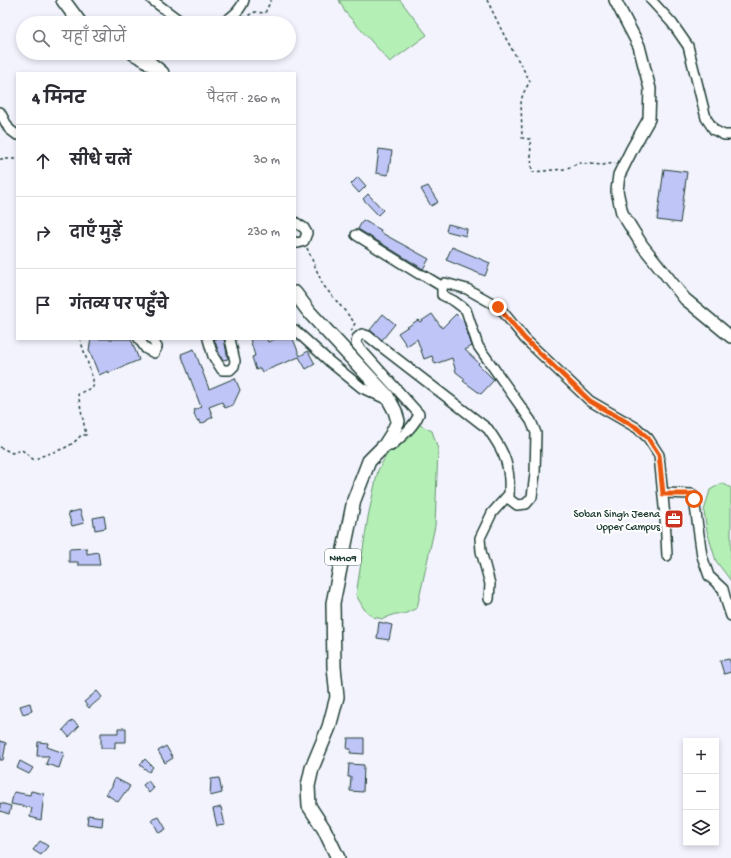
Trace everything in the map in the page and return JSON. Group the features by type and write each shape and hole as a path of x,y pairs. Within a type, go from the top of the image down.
{"highway":[{"path":"63,0 75,16"},
{"path":"146,60 161,72"},
{"name":"NH109","path":"296,294 310,313 390,400 398,421 385,445 369,461 354,500 333,603 334,667 337,697 329,727 312,768 308,786 309,806 324,829 338,858"}],"main road":[{"path":"615,0 639,46 650,89 649,119 619,175 617,192 622,213 642,245 685,299 731,337"}],"street":[{"path":"152,0 174,16"},
{"path":"231,16 242,5 244,0"},
{"path":"651,0 672,23 688,46 706,118 714,130 724,135 731,135"},
{"path":"0,112 9,129 16,134"},
{"path":"296,223 304,228 307,233 299,241"},
{"path":"356,235 419,274 443,286"},
{"path":"385,445 391,446 398,440 416,420 419,414 356,344 357,338 362,334 368,336 488,429 498,443 509,471 509,499 517,505 526,504 532,497 535,474 536,433 531,421 478,346 466,310 442,294 445,283 467,289 498,307 525,339 590,401 637,428 648,438 659,455 667,556"},
{"path":"296,331 330,362 362,388 390,400"},
{"path":"140,340 146,349 154,353 157,348 153,340"},
{"path":"208,340 213,356 222,370 230,370 234,366 235,361 230,340"},
{"path":"489,599 490,584 481,551 480,538 492,513 509,494"},
{"path":"663,494 692,494 702,556 709,576 724,589 726,604 731,616"}],"path":[{"path":"247,16 255,12 265,13 271,0"},
{"path":"487,0 504,37 530,81 521,100 521,110 522,138 530,139 532,172 565,168 579,163 604,164 625,162"},
{"path":"0,159 16,159"},
{"path":"299,241 323,286 355,323 355,326 350,332 357,338"},
{"path":"0,447 12,453 22,450 34,460 41,455 65,449 76,442 81,435 86,435 78,394 93,386 93,380 80,340"}],"green space":[{"path":"339,0 400,0 427,35 390,62 345,12"},
{"path":"418,424 432,431 438,449 435,526 417,608 404,614 395,614 383,619 373,617 364,609 356,595 368,517 378,470 389,451 408,437"},
{"path":"722,483 731,488 731,581 716,561 707,531 704,511 710,490"}],"building":[{"path":"379,149 392,151 388,175 376,173"},
{"path":"664,169 687,172 680,223 657,220"},
{"path":"358,177 366,186 359,193 351,184"},
{"path":"428,186 438,202 431,206 421,189"},
{"path":"368,194 383,210 378,215 363,199"},
{"path":"363,220 381,230 380,232 429,259 423,269 358,229"},
{"path":"448,224 467,229 466,236 446,231"},
{"path":"452,247 490,263 485,276 446,260"},
{"path":"383,314 395,324 382,340 370,330"},
{"path":"432,314 442,328 456,314 464,322 472,346 465,350 494,380 481,394 463,381 465,379 456,372 452,358 435,364 432,356 424,359 417,339 407,346 398,333 418,320 420,322"},
{"path":"91,340 131,340 139,360 108,373 108,371 99,375 89,350"},
{"path":"214,340 224,340 228,359 223,360"},
{"path":"250,340 267,340 268,342 273,340 293,340 300,356 308,351 315,364 306,369 299,357 262,372 260,368 256,370 252,357 255,356"},
{"path":"194,349 209,389 235,378 240,390 233,405 225,408 222,402 209,407 213,417 201,424 199,420 197,421 194,410 201,407 181,354"},
{"path":"80,510 84,523 72,526 68,513"},
{"path":"104,516 106,528 95,530 93,518"},
{"path":"87,548 87,554 98,552 100,565 78,565 78,562 69,562 69,549"},
{"path":"379,622 392,625 389,640 377,638"},
{"path":"729,659 731,664 731,672 724,674 720,661"},
{"path":"97,691 102,697 89,708 84,702"},
{"path":"30,703 32,711 23,714 20,706"},
{"path":"72,720 79,726 69,737 63,730"},
{"path":"118,728 126,728 126,742 115,742 115,748 101,748 101,733 118,733"},
{"path":"348,738 364,738 364,754 350,753 351,749 347,749"},
{"path":"0,741 6,743 3,760 0,760"},
{"path":"38,742 48,743 47,747 64,753 59,768 46,764 49,756 37,756"},
{"path":"166,746 173,758 165,763 158,751"},
{"path":"145,759 153,767 149,772 140,765"},
{"path":"20,761 33,768 29,774 17,768"},
{"path":"349,764 364,765 363,792 350,791 351,777 348,777"},
{"path":"115,778 130,786 118,802 106,794 113,785"},
{"path":"219,778 222,793 210,796 211,779"},
{"path":"148,781 154,788 149,793 143,785"},
{"path":"31,791 44,794 41,820 30,817 32,808 11,804 14,792 30,795"},
{"path":"0,803 11,806 9,814 0,811"},
{"path":"221,807 225,825 217,826 213,809"},
{"path":"88,815 103,817 102,826 87,824"},
{"path":"159,817 166,829 159,833 152,820"},
{"path":"40,841 48,846 41,855 33,850"}],"place":[{"name":"Soban Singh Jeena Upper Campus","path":"674,519"}],"route":[{"path":"498,307 525,339 590,401 637,428 648,438 659,455 663,494 692,494 694,499"}]}
